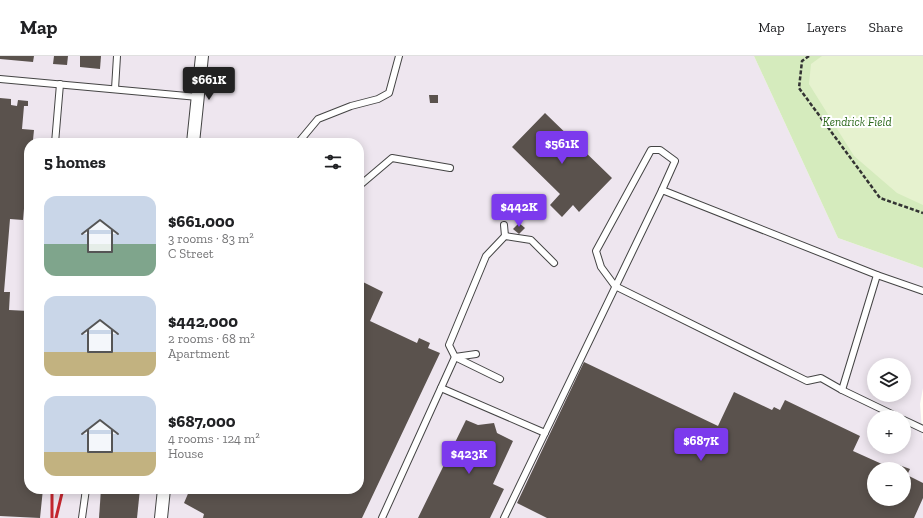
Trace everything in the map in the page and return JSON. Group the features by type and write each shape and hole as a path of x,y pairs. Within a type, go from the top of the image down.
{"street":[{"path":"194,138 202,56"},
{"path":"161,518 163,494"}],"lane":[{"path":"116,89 117,56"},
{"path":"302,138 318,119 351,106 378,99 389,93 399,56"},
{"path":"0,79 198,97"},
{"path":"55,138 60,84"},
{"path":"504,518 615,286 662,190 675,161 660,150 651,150 596,251 601,267 615,286 807,381 821,378 883,410"},
{"path":"364,182 392,158 450,168"},
{"path":"662,190 877,275 923,291"},
{"path":"500,379 455,357 449,345 486,256 505,236 504,225"},
{"path":"505,236 531,240 554,263"},
{"path":"842,390 877,275"},
{"path":"455,357 476,354"},
{"path":"382,518 455,357"},
{"path":"441,388 545,433"},
{"path":"911,423 923,429"},
{"path":"82,518 85,494"}],"path":[{"path":"809,56 802,61 799,88 880,198 923,213"}],"shaded area":[{"path":"0,56 754,56 838,238 923,268 923,388 920,404 923,442 923,518 0,518"}],"green space":[{"name":"Kendrick Field","path":"754,56 923,56 923,268 838,238"},
{"path":"822,56 923,56 923,205 897,193 854,156 809,84 811,64"}],"building":[{"path":"0,56 34,56 33,62 0,59"},
{"path":"54,56 68,56 67,65 53,64"},
{"path":"80,56 101,56 100,69 80,67"},
{"path":"429,95 438,95 438,103 430,103"},
{"path":"0,98 11,99 11,105 17,106 18,100 28,101 28,106 24,106 22,129 34,130 33,138 24,138 23,220 10,219 4,292 10,292 9,310 24,311 24,494 42,494 40,518 0,516"},
{"path":"545,113 612,178 579,212 573,205 562,217 550,205 560,194 512,147"},
{"path":"519,223 525,228 519,234 513,229"},
{"path":"364,282 383,292 370,321 417,343 419,338 430,343 428,348 440,353 362,518 203,518 204,514 184,503 188,494 364,494"},
{"path":"584,362 718,426 734,392 772,410 774,407 780,410 785,400 860,436 853,451 877,462 867,462 867,506 911,506 911,477 923,483 923,498 914,518 547,518 517,503"},
{"path":"466,420 478,425 494,423 497,433 513,441 493,484 504,489 490,518 418,518"},
{"path":"101,494 139,494 137,518 99,518"}],"railway":[{"path":"52,494 52,518"},
{"path":"56,518 62,494"}]}
